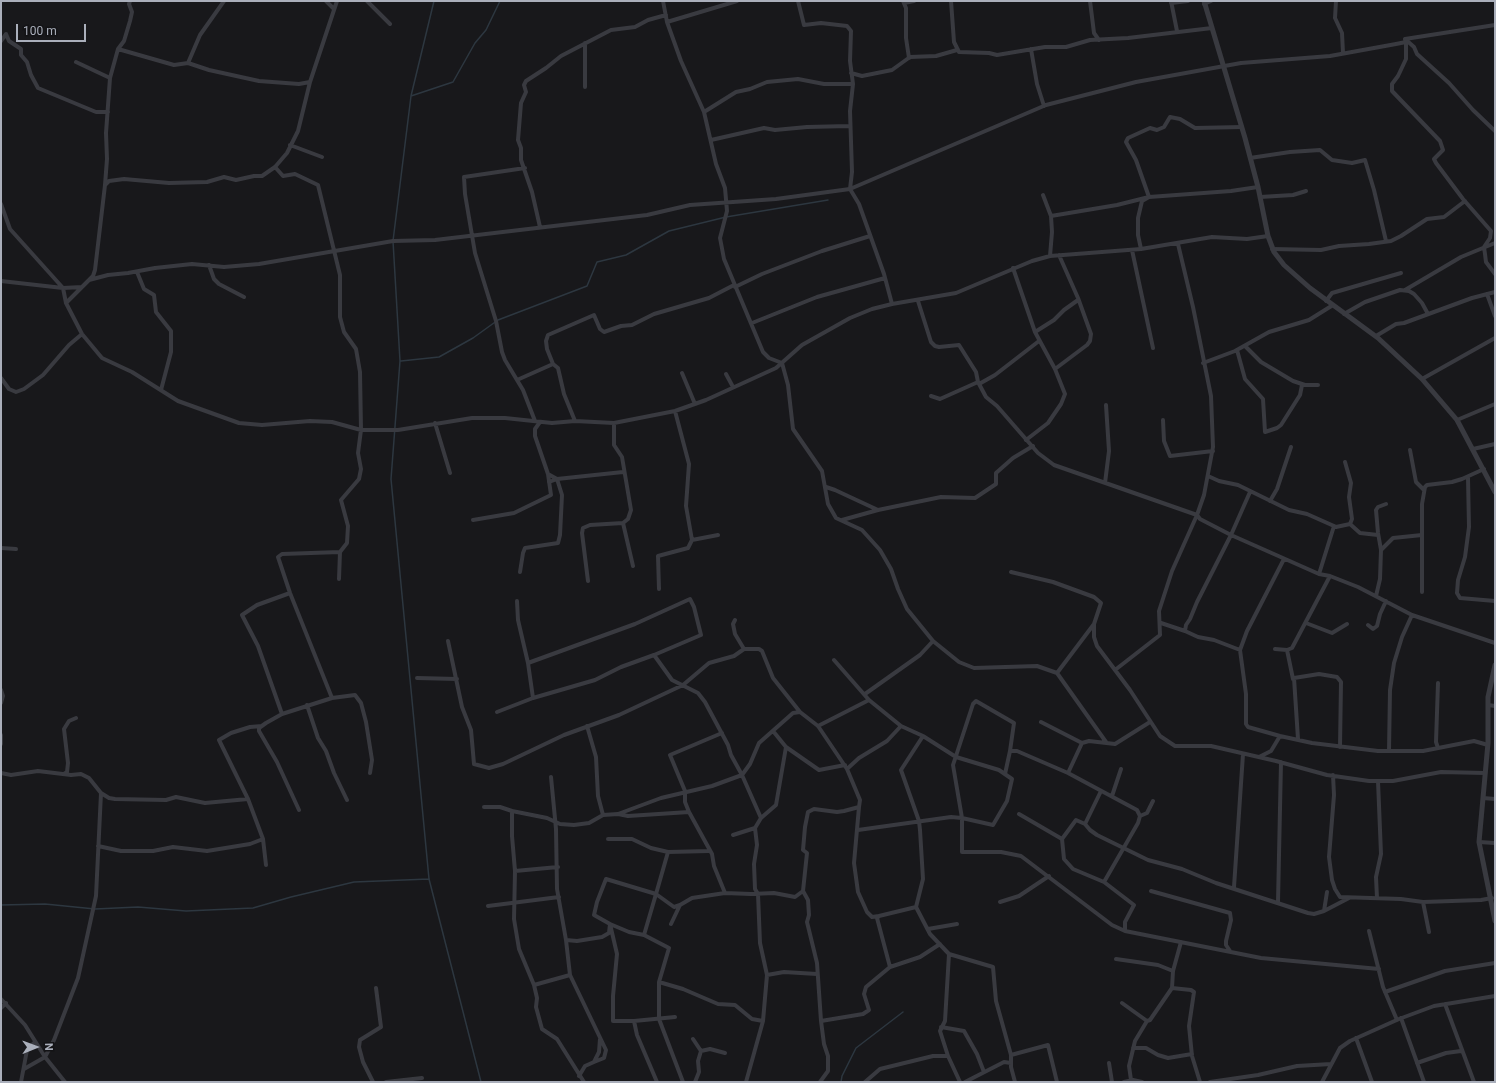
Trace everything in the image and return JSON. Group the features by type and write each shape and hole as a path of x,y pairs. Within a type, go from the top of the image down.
{"street":[{"path":"66,303 92,276 97,261 105,185 110,78 118,49 124,41 130,21 132,12 129,4 130,1"},
{"path":"188,63 200,35 224,1"},
{"path":"326,1 334,9"},
{"path":"105,185 114,179 169,183 207,182 224,177 236,180 254,176 262,176 275,167 287,153 298,131 310,82 337,1"},
{"path":"367,1 390,24"},
{"path":"663,1 667,22 680,62 704,112 727,203 721,232 720,246 734,286 752,323 763,352 769,358 782,363"},
{"path":"667,22 737,1"},
{"path":"798,1 804,25 821,23 847,26 850,28 853,84 849,126 852,172 850,189 858,204 870,236 885,278 892,304"},
{"path":"909,58 906,38 906,8 903,2 914,1"},
{"path":"951,1 954,42 957,50"},
{"path":"1090,1 1094,33 1098,40"},
{"path":"1177,31 1171,2 1188,1"},
{"path":"1211,1 1204,2 1242,128 1258,187 1272,249 1284,265 1326,301 1376,336 1422,379 1457,420 1495,492"},
{"path":"1336,1 1335,18 1342,33 1343,53"},
{"path":"540,227 518,140 521,103 526,92 524,85 526,81 561,56 611,30 635,27 648,20 666,15"},
{"path":"89,280 108,275 192,264 224,267 259,264 393,241 435,240 647,214 690,205 776,200 850,189 1044,106 1136,82 1224,67 1241,62 1330,56 1495,25"},
{"path":"852,73 862,76 892,70 909,58 936,56 957,50 959,52 989,53 997,55 1031,49 1066,47 1098,40 1212,28"},
{"path":"1,41 6,34 10,41 21,49 21,55 27,62 38,88 96,112 108,112"},
{"path":"1405,41 1414,48 1417,54 1449,83 1473,110 1495,131"},
{"path":"1405,41 1406,59 1398,76 1392,84 1392,91 1440,141 1443,150 1434,159 1465,202 1491,231 1490,238 1484,247 1486,262 1495,274"},
{"path":"585,43 585,87"},
{"path":"118,49 174,65 188,63 209,70 259,81 299,84 310,82"},
{"path":"1031,49 1037,84 1044,106"},
{"path":"76,62 110,78"},
{"path":"704,112 736,92 750,89 767,82 798,79 824,84 853,84"},
{"path":"1150,197 1136,160 1126,142 1128,138 1150,128 1157,130 1164,127 1170,117 1180,119 1195,128 1242,128"},
{"path":"711,140 764,128 775,130 806,127 849,126"},
{"path":"290,145 322,157"},
{"path":"1250,158 1290,152 1320,150 1332,160 1352,163 1365,160 1386,241"},
{"path":"275,167 283,176 295,174 318,185 340,275 340,317 344,332 356,349 360,372 361,430 358,453 361,469 359,479 341,500 348,526 347,543 340,552 339,579"},
{"path":"525,168 464,178 468,212 477,261 494,317 502,352 517,380 535,421"},
{"path":"1051,216 1117,206 1150,197 1231,192 1258,187"},
{"path":"1260,197 1293,195 1306,191"},
{"path":"1043,195 1051,216 1052,232 1050,256"},
{"path":"1141,249 1138,235 1138,218 1142,202 1150,197"},
{"path":"1272,249 1321,250 1339,246 1386,241 1401,236 1427,219 1444,217 1465,202"},
{"path":"1,204 7,223 14,234 63,288 66,303 82,334 102,358 132,372 178,400 239,423 262,425 310,420 332,422 361,430 398,430 472,418 505,418 552,423 575,421 614,423 675,412 776,368 802,345 850,318 872,309 892,304 918,301 956,293 1013,268 1050,256 1141,249 1178,244 1212,237 1247,239 1268,236"},
{"path":"575,421 564,394 558,368 553,364 546,345 548,335 595,315 600,329 604,332 621,326 636,324 654,314 709,298 762,274 822,251 870,236"},
{"path":"1405,290 1461,257 1495,243"},
{"path":"1115,670 1160,635 1161,623 1159,619 1161,605 1172,571 1194,520 1198,517 1213,451 1214,440 1212,404 1193,307 1178,244"},
{"path":"1132,250 1153,348"},
{"path":"1055,369 1088,345 1090,341 1090,330 1059,255"},
{"path":"209,265 214,279 219,284 244,297"},
{"path":"1013,268 1035,332 1055,369 1064,394 1061,404 1044,427 1026,440"},
{"path":"137,272 144,289 154,296 156,312 171,331 171,352 161,390"},
{"path":"1326,301 1332,293 1401,273"},
{"path":"752,323 817,297 885,278"},
{"path":"1,280 63,288 82,287"},
{"path":"1344,314 1365,302 1400,290 1409,290 1418,298 1428,314"},
{"path":"1376,336 1392,326 1404,324 1472,298 1495,292"},
{"path":"1488,294 1495,316"},
{"path":"1035,332 1054,320 1064,310 1078,300"},
{"path":"918,301 931,342 939,347 959,345 976,372 979,383 986,397 997,406 1026,440 1045,459 1054,465 1198,517 1231,535 1319,574 1330,576 1376,596 1412,615 1495,643"},
{"path":"1203,363 1237,350 1269,332 1309,320 1316,314 1333,305"},
{"path":"1,378 9,389 16,392 24,388 43,375 68,345 82,334"},
{"path":"1422,379 1495,338"},
{"path":"931,396 940,399 995,375 1039,341"},
{"path":"1245,346 1261,362 1302,385 1318,385"},
{"path":"1237,350 1245,379 1263,399 1265,432 1277,428 1280,425 1300,395 1302,385"},
{"path":"782,363 788,385 793,429 822,471 828,504 836,518 862,530 880,550 891,569 898,589 908,608 933,641 959,662 974,668 1037,666 1057,673 1106,742"},
{"path":"517,380 553,364"},
{"path":"682,373 695,404"},
{"path":"726,374 733,387"},
{"path":"1457,420 1495,404"},
{"path":"1105,483 1109,451 1106,405"},
{"path":"659,589 658,556 688,548 692,540 686,506 689,464 675,412"},
{"path":"1163,420 1164,441 1170,456 1213,451"},
{"path":"473,520 514,513 549,497 551,493 548,474 535,436 535,429 540,422"},
{"path":"435,423 450,473"},
{"path":"588,581 582,533 584,528 590,525 623,524 628,519 631,510 623,472 622,457 614,445 614,423"},
{"path":"1473,449 1495,444"},
{"path":"841,520 878,510 941,498 975,498 996,484 996,473 1013,458 1033,446"},
{"path":"1270,501 1277,489 1291,447"},
{"path":"1410,450 1416,482 1424,490"},
{"path":"1345,462 1351,483 1350,497 1352,519 1350,524"},
{"path":"1422,592 1424,490 1427,485 1452,482 1468,478 1484,470"},
{"path":"549,482 558,479 623,472"},
{"path":"520,572 523,553 526,548 558,543 560,536 562,495 558,479 548,474"},
{"path":"1208,476 1219,481 1238,485 1289,510 1307,514 1336,527 1350,524"},
{"path":"1468,478 1469,527 1466,557 1458,580 1457,593 1460,598 1495,601"},
{"path":"826,488 835,490 878,510"},
{"path":"1185,631 1186,624 1190,619 1196,602 1231,535 1250,492"},
{"path":"1376,596 1380,579 1381,550 1378,537 1376,510 1378,507 1386,504"},
{"path":"623,524 633,566"},
{"path":"1350,524 1360,533 1378,537 1387,544"},
{"path":"1319,574 1334,526"},
{"path":"692,540 718,535"},
{"path":"1381,550 1393,538 1422,535"},
{"path":"1,548 16,549"},
{"path":"332,698 290,593 278,557 282,554 340,552"},
{"path":"1284,559 1247,631 1240,650 1246,694 1246,724 1248,727 1280,736 1340,747 1389,751 1410,752 1462,745 1474,741 1488,745"},
{"path":"1011,572 1053,582 1094,597 1101,603 1094,624 1094,637 1097,646 1130,690 1160,736 1175,746 1211,746 1274,760 1333,776 1361,780 1378,781 1412,778 1441,772 1485,773"},
{"path":"1275,649 1287,650 1292,648 1330,576"},
{"path":"282,714 258,646 242,615 257,605 290,593"},
{"path":"497,712 533,698 595,680 621,667 701,635 694,607 690,599 635,624 528,663"},
{"path":"517,601 518,620 528,663 533,698"},
{"path":"1368,625 1373,629 1377,626 1380,614 1386,601"},
{"path":"1389,751 1390,690 1394,662 1402,637 1412,615"},
{"path":"735,620 733,624 735,634 744,648 750,650 759,649 762,651 773,678 800,712 818,726 846,767 858,794 858,830 854,863 858,892 867,912 872,917 916,907"},
{"path":"1161,623 1198,637 1214,640 1240,650"},
{"path":"1306,623 1332,633 1347,624"},
{"path":"1057,673 1094,624"},
{"path":"448,641 462,707 471,730 474,764 489,768 503,764 564,735 619,715 683,685 709,663 734,656 744,648"},
{"path":"865,694 920,655 933,641"},
{"path":"1287,650 1293,680 1298,739"},
{"path":"654,655 672,680 698,693 722,734 761,818"},
{"path":"834,660 869,700 901,726 923,736 956,757 981,763 1005,774 1012,780 1007,801 993,825 951,817 858,830"},
{"path":"1495,665 1491,680 1488,705 1488,745 1479,842 1481,856 1493,896 1495,921"},
{"path":"1293,680 1296,677 1319,674 1337,677 1340,679 1340,747"},
{"path":"417,678 456,679"},
{"path":"1438,683 1436,742 1438,748"},
{"path":"1,690 3,696 1,702"},
{"path":"266,865 263,839 248,799 219,740 237,731 262,726 282,714 332,698 355,695 361,703 366,722 372,760 370,773"},
{"path":"818,726 869,700"},
{"path":"1005,774 1014,723 976,701 972,704 954,765 962,818 962,852 1001,852 1021,856 1112,925 1125,931 1261,958 1379,969"},
{"path":"1488,705 1495,706"},
{"path":"307,706 318,738 326,751 334,773 347,800"},
{"path":"618,814 627,809 685,791 712,786 742,775 750,764 759,743 793,713 800,712"},
{"path":"64,774 67,772 68,763 64,728 69,721 76,718"},
{"path":"1041,722 1082,743 1089,741 1115,744 1150,722"},
{"path":"262,726 259,731 277,762 298,810"},
{"path":"587,726 596,757 598,796 602,815"},
{"path":"773,731 786,747 819,770 846,767 887,741 901,726"},
{"path":"722,734 670,755 685,791 685,802 689,812 712,854 714,866 726,893"},
{"path":"1,735 1,744"},
{"path":"923,736 900,770 919,821 923,856 923,878 916,907 928,929 949,954 993,967 999,1013 1004,1025 1011,1055 1014,1082"},
{"path":"1259,757 1271,751 1280,736"},
{"path":"1068,773 1082,743"},
{"path":"746,1082 762,1021 768,976 760,942 758,894 754,889 754,864 757,845 755,828 761,818 776,805 786,747"},
{"path":"1010,751 1017,751 1068,773 1137,810 1140,816"},
{"path":"1271,751 1274,760"},
{"path":"1234,887 1243,754"},
{"path":"1278,902 1282,762"},
{"path":"1112,796 1121,769"},
{"path":"1,773 11,775 38,771 85,775 101,793 109,798 116,799 159,800 176,797 205,803 248,799"},
{"path":"1333,776 1334,795 1329,850 1330,867 1337,893 1340,897 1377,898 1423,902 1481,900 1493,896"},
{"path":"551,777 556,822 559,897 570,975 606,1050 604,1058 585,1066 578,1076"},
{"path":"1377,898 1376,877 1381,854 1378,781"},
{"path":"1085,824 1101,791"},
{"path":"24,1069 45,1057 54,1040 78,978 96,896 101,793"},
{"path":"1483,798 1495,799"},
{"path":"1104,882 1124,848 1140,816 1147,813 1153,801"},
{"path":"484,807 500,807 547,818 560,824 589,822 602,815 618,814 628,816 689,812"},
{"path":"820,1082 826,1077 829,1065 821,1021 817,974 818,963 807,922 809,915 808,900 803,891 807,853 803,850 808,812 814,809 837,812 859,807"},
{"path":"512,811 512,836 515,871 514,919 519,949 534,985 537,998 536,1007 542,1029 557,1039 578,1076 584,1082"},
{"path":"1019,814 1062,839"},
{"path":"1125,931 1125,922 1134,905 1104,882 1081,873 1064,859 1062,839 1076,820 1085,824 1097,835 1148,860 1167,864 1308,913 1314,914 1324,911 1349,898"},
{"path":"733,835 755,828"},
{"path":"98,846 121,851 153,851 173,847 207,851 250,844 263,839"},
{"path":"608,839 632,839 651,848 668,852 709,851"},
{"path":"1479,842 1495,843"},
{"path":"644,936 668,852"},
{"path":"515,871 558,867"},
{"path":"1000,902 1019,896 1049,876"},
{"path":"683,1082 659,1018 659,982 669,948 644,936 628,932 594,915 605,880 606,879 656,894 674,907 692,898 726,893 774,893 795,897 803,891"},
{"path":"1151,891 1230,913 1231,920 1226,941 1226,945 1230,951"},
{"path":"1324,911 1327,892"},
{"path":"488,906 559,897"},
{"path":"1423,902 1429,932"},
{"path":"671,924 680,905"},
{"path":"879,916 877,918 890,967"},
{"path":"566,940 602,937 609,933 610,924"},
{"path":"610,924 617,954 613,996 613,1020 634,1021 675,1018"},
{"path":"928,929 957,924"},
{"path":"1369,931 1385,992 1399,1019 1424,1082"},
{"path":"1131,1080 1129,1066 1133,1048 1147,1021 1150,1020 1172,988 1181,942"},
{"path":"821,1021 856,1016 868,1011 869,1008 864,990 890,967 920,957 940,944"},
{"path":"949,954 945,1021 940,1031 948,1056 960,1082"},
{"path":"1116,959 1158,965 1174,972"},
{"path":"1385,992 1445,971 1495,963"},
{"path":"768,976 784,972 817,974"},
{"path":"534,985 570,975"},
{"path":"659,982 683,989 718,1004 735,1005 752,1019 762,1021"},
{"path":"373,1082 363,1062 359,1047 360,1040 381,1027 376,988"},
{"path":"1172,988 1191,990 1194,992 1189,1020 1194,1068 1200,1082"},
{"path":"1322,1082 1340,1048 1356,1038 1399,1019 1444,1004 1495,996"},
{"path":"1,999 25,1025 45,1057 65,1082"},
{"path":"1,1008 6,1003"},
{"path":"1122,1003 1147,1021"},
{"path":"1444,1004 1474,1082"},
{"path":"634,1021 637,1035 657,1082"},
{"path":"941,1027 964,1032 977,1054 984,1072"},
{"path":"594,1062 599,1052 600,1038"},
{"path":"1356,1038 1372,1082"},
{"path":"693,1039 701,1051"},
{"path":"21,1082 27,1050 35,1042"},
{"path":"1011,1055 1048,1045 1057,1082"},
{"path":"1133,1048 1146,1048 1158,1055 1168,1058 1192,1054"},
{"path":"701,1051 710,1049 725,1053"},
{"path":"695,1082 699,1072 698,1061 701,1051"},
{"path":"1417,1063 1446,1053 1461,1051"},
{"path":"865,1082 880,1069 933,1056 948,1056"},
{"path":"965,1082 1004,1062 1011,1063"},
{"path":"1109,1063 1112,1082"},
{"path":"1210,1082 1258,1075 1297,1066 1331,1064"},
{"path":"386,1082 422,1078"},
{"path":"1124,1082 1131,1080 1142,1082"}],"waterway":[{"path":"434,1 411,96 393,241 400,361 391,479 429,879 481,1082"},
{"path":"411,96 453,82 475,43 486,30 500,1"},
{"path":"401,361 439,357 473,338 498,320 587,286 597,262 626,255 669,231 726,217 828,200"},
{"path":"1,905 45,904 95,909 138,907 186,911 253,908 354,882 429,879"},
{"path":"841,1082 842,1076 856,1048 903,1012"}]}
